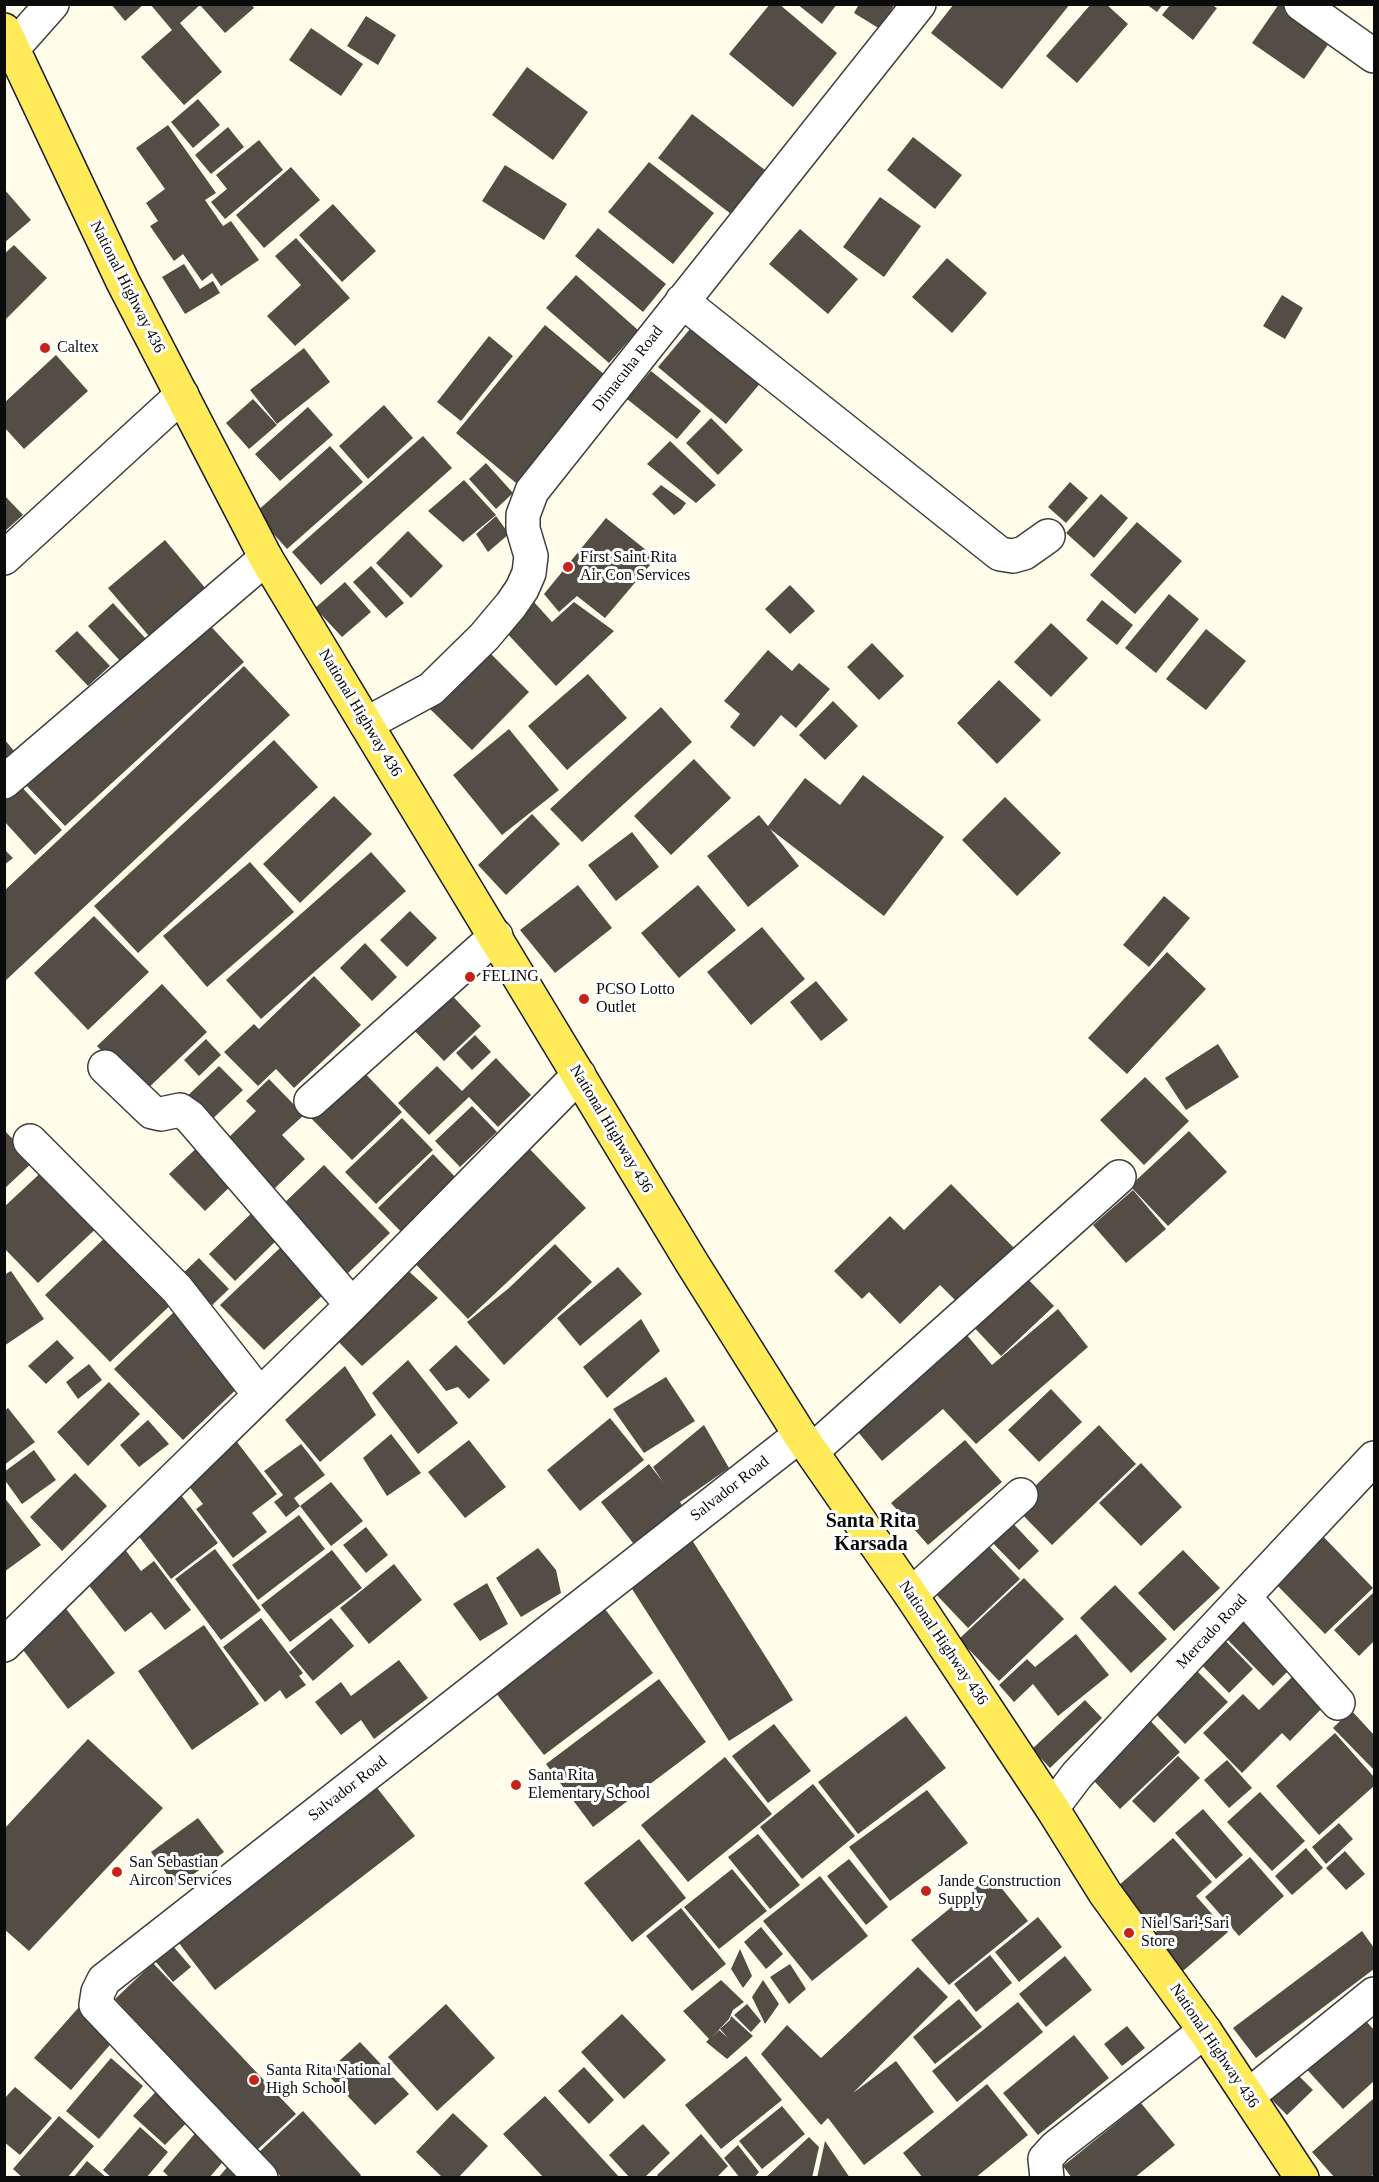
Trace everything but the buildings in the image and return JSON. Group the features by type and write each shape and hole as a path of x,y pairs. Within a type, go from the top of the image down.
{"main road":[{"name":"National Highway 436","path":"9,39 123,282 266,558 366,724 692,1263 806,1443 911,1595 1052,1808 1105,1893 1205,2031 1302,2178"}],"street":[{"path":"9,39 52,4"},
{"name":"Dimacuha Road","path":"366,724 431,688 484,637 511,605 529,573 531,556 523,530 523,515 532,492 919,4"},
{"path":"1301,4 1374,56"},
{"path":"682,301 1000,554 1013,556 1024,553 1048,536"},
{"path":"4,558 182,395"},
{"path":"4,782 266,558"},
{"path":"311,1101 496,936"},
{"path":"105,1066 152,1112 161,1114 180,1110 190,1117 352,1305"},
{"path":"4,1645 352,1305 579,1075"},
{"path":"30,1142 177,1289 260,1395"},
{"path":"806,1443 1119,1177"},
{"name":"Salvador Road","path":"261,2178 96,2005 98,1992 104,1980 806,1443"},
{"name":"Mercado Road","path":"1052,1808 1077,1775 1374,1458"},
{"path":"911,1595 1021,1495"},
{"path":"1244,1597 1338,1703"},
{"path":"1248,2096 1374,1994"},
{"path":"1047,2178 1045,2159 1056,2147 1205,2031"}],"place":[{"name":"Caltex","path":"45,348"},
{"name":"First Saint Rita Air Con Services","path":"568,567"},
{"name":"FELING","path":"470,977"},
{"name":"PCSO Lotto Outlet","path":"584,999"},
{"name":"Santa Rita Elementary School","path":"516,1785"},
{"name":"San Sebastian Aircon Services","path":"117,1872"},
{"name":"Jande Construction Supply","path":"926,1891"},
{"name":"Niel Sari-Sari Store","path":"1129,1933"},
{"name":"Santa Rita National High School","path":"254,2080"}],"district":[{"name":"Santa Rita Karsada","path":"871,1534"}]}
